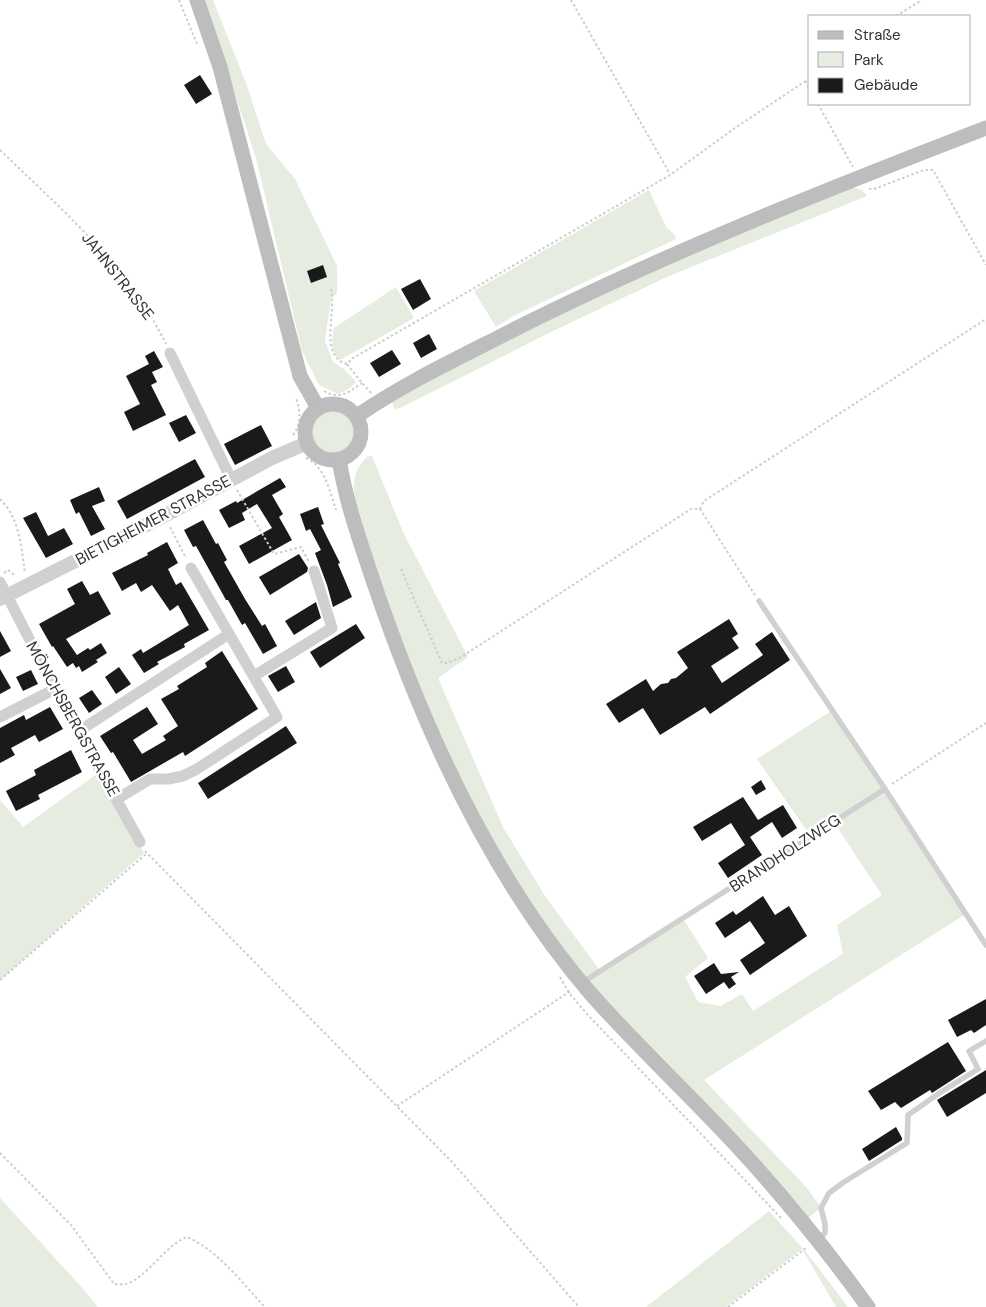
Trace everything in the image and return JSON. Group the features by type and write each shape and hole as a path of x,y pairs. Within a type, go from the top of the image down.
{"main road":[{"path":"197,0 220,67 300,376 309,403 309,418 301,446 328,459 339,459 354,450 360,440 362,430 357,416 349,408 342,405 309,403"},
{"path":"357,416 379,400 476,349 592,291 668,256 858,177 986,128"},
{"path":"339,459 343,483 355,524 387,620 440,751 456,787 526,907 582,983 735,1144 812,1244 868,1307"}],"street":[{"path":"170,353 231,479"},
{"name":"BIETIGHEIMER STRASSE","path":"3,598 164,516 272,458 301,446"},
{"path":"117,799 150,779 175,778 197,769 277,717 191,568"},
{"path":"254,676 332,628 314,571"},
{"name":"MÖNCHSBERGSTRASSE","path":"0,582 3,598 140,842"},
{"path":"79,731 229,634"},
{"path":"0,717 55,689"}],"lane":[{"path":"759,601 986,945"},
{"name":"BRANDHOLZWEG","path":"582,983 884,789"},
{"path":"812,1244 825,1233 821,1208 829,1193 907,1143 908,1115 978,1069 969,1051 986,1042"}],"path":[{"path":"179,0 197,44"},
{"path":"571,0 670,174"},
{"path":"898,15 922,0"},
{"path":"347,364 354,358 670,174 808,79"},
{"path":"805,81 808,86"},
{"path":"819,105 850,161"},
{"name":"JAHNSTRASSE","path":"0,150 92,239 142,302 170,353"},
{"path":"858,177 868,188 874,189 924,170 933,170 986,265"},
{"path":"331,289 333,304 330,347 336,359 347,364 362,383 348,393 338,396 323,391 309,403 300,415 299,423 290,440 301,446 298,458 310,460 322,473 338,517"},
{"path":"700,509 704,501 986,319"},
{"path":"295,394 309,403"},
{"path":"231,479 274,554 301,547 314,571"},
{"path":"0,499 15,519 19,532 27,586"},
{"path":"401,569 442,663 447,663 461,657 691,509 700,509"},
{"path":"700,509 759,601"},
{"path":"164,516 191,568"},
{"path":"884,789 986,723"},
{"path":"0,980 146,854 452,1162 579,1307"},
{"path":"560,977 569,993 587,1014 783,1220"},
{"path":"397,1106 569,993"},
{"path":"0,1153 71,1225 114,1284 126,1284 139,1276 177,1241 187,1237 202,1244 218,1257 265,1307"},
{"path":"811,1254 812,1244"},
{"path":"728,1307 812,1244"}],"green space":[{"path":"204,0 213,0 246,83 266,144 295,179 337,266 337,293 331,299 325,341 333,362 344,369 356,382 350,388 338,394 319,385 302,351 256,158"},
{"path":"850,187 862,190 867,196 669,276 551,332 400,408 395,409 393,406 392,401 402,394 628,280"},
{"path":"649,190 666,227 674,234 676,239 513,316 496,327 474,291"},
{"path":"396,287 414,318 340,360 333,349 334,328"},
{"path":"334,409 346,413 352,419 356,431 352,443 346,449 334,453 322,449 316,443 312,431 316,419 322,413"},
{"path":"368,456 372,456 403,532 468,657 438,678 503,827 545,896 601,972 684,920 708,958 685,977 698,1002 721,1006 742,994 753,1011 843,954 837,925 882,895 835,824 812,838 757,759 831,711 964,915 704,1080 807,1188 821,1208 808,1218 588,981 540,917 501,855 467,792 429,709 406,651 364,530 357,507 354,481 358,469"},
{"path":"98,773 144,853 0,980 0,800 23,827"},
{"path":"0,1198 85,1291 98,1307 0,1307"},
{"path":"769,1211 807,1253 848,1307 836,1307 802,1249 726,1307 646,1307"}],"building":[{"path":"200,75 212,94 196,104 184,85"},
{"path":"323,265 327,277 311,283 307,271"},
{"path":"420,279 431,299 413,310 401,289"},
{"path":"429,334 437,349 421,358 413,343"},
{"path":"392,350 401,364 379,377 370,363"},
{"path":"154,351 163,367 152,372 157,382 151,385 166,415 133,431 124,412 140,404 126,376 149,364 145,356"},
{"path":"186,415 196,433 179,442 169,423"},
{"path":"261,425 272,446 235,465 224,444"},
{"path":"195,459 205,477 127,519 117,501"},
{"path":"280,478 286,487 272,495 283,514 279,517 292,540 249,564 239,546 272,528 257,504 242,513 245,520 229,528 219,510 236,501 237,503"},
{"path":"99,487 105,501 92,506 105,529 91,536 79,512 76,514 70,500"},
{"path":"318,507 324,524 321,525 340,563 338,564 352,597 333,607 315,553 321,550 310,529 306,531 300,514"},
{"path":"36,512 48,536 64,528 73,544 46,558 23,518"},
{"path":"203,520 216,544 218,543 227,560 224,562 245,599 262,626 265,624 277,646 263,654 245,623 242,625 228,600 226,600 196,546 193,547 184,530"},
{"path":"167,542 178,563 168,569 176,585 181,582 209,630 184,644 185,647 157,662 159,664 144,673 132,655 141,649 143,653 189,625 178,605 170,611 152,585 141,592 136,583 122,591 112,573 148,555 147,553"},
{"path":"299,554 308,568 307,572 270,595 259,577"},
{"path":"82,581 90,595 98,591 111,614 66,639 77,655 101,643 107,653 96,660 98,662 82,672 79,666 76,668 73,663 67,667 52,647 39,624 75,604 67,589"},
{"path":"316,602 321,618 294,635 285,621"},
{"path":"729,619 738,634 732,638 739,648 711,666 722,683 763,655 755,644 772,632 790,660 710,714 705,707 660,735 643,708 619,723 606,704 646,679 653,691 661,684 668,683 671,679 676,678 688,668 677,652"},
{"path":"356,624 365,638 320,668 310,652"},
{"path":"0,631 11,651 0,657"},
{"path":"222,651 258,709 185,756 183,752 131,782 113,752 111,753 100,736 147,707 158,724 133,740 142,754 166,740 163,736 178,726 161,699 179,689 177,686 207,667 205,663"},
{"path":"286,666 295,682 278,692 268,676"},
{"path":"119,667 131,684 116,694 105,677"},
{"path":"0,669 11,688 0,694"},
{"path":"31,670 38,684 23,691 16,677"},
{"path":"92,690 102,704 89,713 79,698"},
{"path":"50,707 63,729 39,742 35,735 11,748 15,755 0,763 0,728 24,715 26,720"},
{"path":"286,726 297,743 208,799 198,783"},
{"path":"71,750 82,772 38,795 40,799 16,811 6,791 36,775 34,770"},
{"path":"761,780 766,789 756,795 751,787"},
{"path":"743,797 758,820 783,805 797,828 782,838 772,822 750,837 762,855 728,878 718,863 745,845 731,823 702,841 693,827"},
{"path":"763,896 775,915 789,906 807,936 750,975 740,960 765,943 750,921 725,938 715,923 733,911 736,915"},
{"path":"714,963 721,974 739,972 731,977 736,984 729,989 724,982 706,994 694,976"},
{"path":"986,999 986,1025 974,1033 971,1030 957,1037 948,1020"},
{"path":"948,1042 966,1071 932,1093 930,1090 901,1108 895,1102 881,1110 868,1091"},
{"path":"986,1070 986,1093 947,1117 937,1100"},
{"path":"896,1127 902,1140 869,1161 862,1149"}]}
